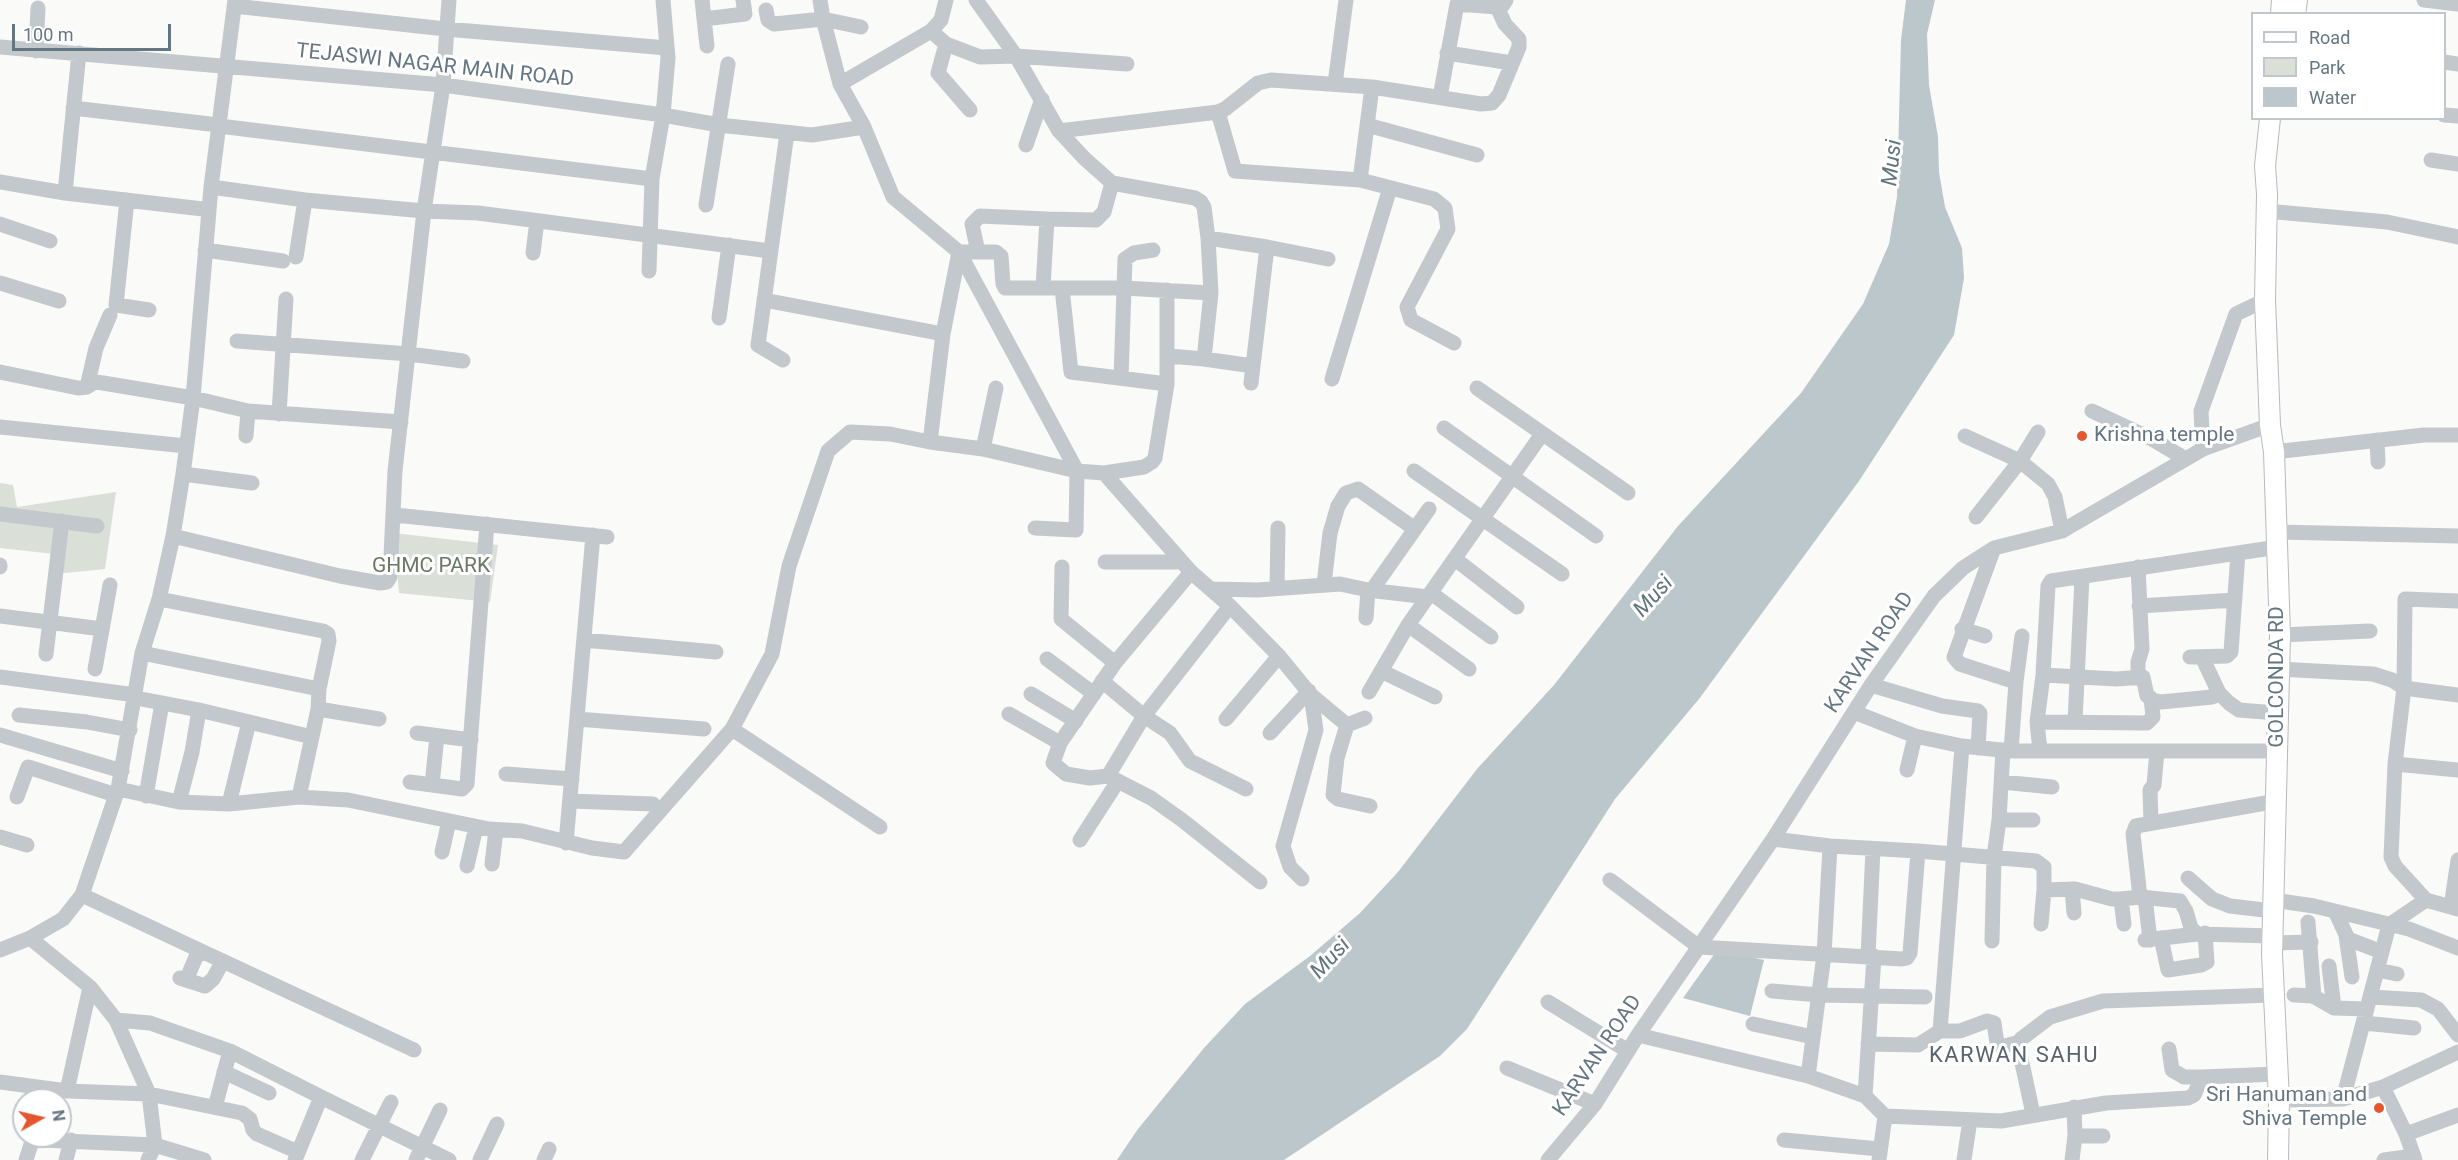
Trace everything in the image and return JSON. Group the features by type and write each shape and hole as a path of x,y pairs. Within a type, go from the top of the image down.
{"main road":[{"name":"GOLCONDA RD","path":"2270,120 2265,166 2267,202 2265,300 2270,425 2274,452 2280,635 2272,940 2278,1160"},
{"name":"GOLCONDA RD","path":"2267,202 2278,162 2283,120"}],"street":[{"path":"173,536 340,576 380,583 387,582 390,577 395,515 395,471 424,211 443,85 449,0"},
{"path":"649,271 652,179 663,115 667,48 663,0"},
{"path":"702,0 707,46"},
{"path":"820,0 840,84 864,127 893,197 959,252 1077,471 1076,530 1035,528"},
{"path":"840,84 931,30 940,20 946,0"},
{"path":"976,0 1016,56 1059,131 1084,158 1112,183 1195,198 1204,207 1211,293 1204,359"},
{"path":"1335,84 1346,0"},
{"path":"2424,0 2458,4"},
{"path":"0,950 30,938 63,919 82,895 117,792 136,697 142,653 159,599 173,536 183,474 193,398 214,125 235,3 446,29 667,48"},
{"path":"1059,131 1218,112 1258,83 1271,80 1372,87 1481,104 1492,103 1499,95 1519,47 1519,39 1505,24 1501,4 1457,3 1440,97"},
{"path":"704,19 744,7 766,5 768,20 774,24 823,19 861,27"},
{"path":"36,51 38,8"},
{"path":"931,30 946,44 980,57 1016,56 1127,64"},
{"path":"946,44 938,73 970,110"},
{"name":"TEJASWI NAGAR MAIN ROAD","path":"0,47 443,85 787,133 812,135 864,127"},
{"path":"65,193 79,53"},
{"path":"1447,53 1512,63"},
{"path":"706,205 728,64"},
{"path":"1360,180 1372,87"},
{"path":"1026,145 1042,99"},
{"path":"73,108 433,154 652,179"},
{"path":"1218,112 1235,171 1360,180 1434,199 1445,208 1448,229 1407,307 1411,320 1454,343"},
{"path":"1367,125 1477,155"},
{"path":"783,360 758,345 787,133"},
{"path":"2431,160 2458,164"},
{"path":"0,182 65,193 203,209"},
{"path":"978,252 972,224 980,216 1096,220 1104,212 1112,183"},
{"path":"211,187 305,200 424,211 478,213 770,251"},
{"path":"1332,379 1390,188"},
{"path":"128,200 116,305 149,310"},
{"path":"205,250 289,259 305,200"},
{"path":"2267,202 2387,222 2458,237"},
{"path":"1043,287 1047,219"},
{"path":"533,253 537,221"},
{"path":"0,224 50,241"},
{"path":"1208,238 1328,259"},
{"path":"719,318 729,245"},
{"path":"1251,383 1267,247"},
{"path":"1121,378 1125,259 1134,253 1154,250"},
{"path":"959,252 996,252 1001,256 1005,288 1124,288 1211,293"},
{"path":"930,442 943,334 959,252"},
{"path":"0,283 59,301"},
{"path":"1062,288 1071,372 1167,384"},
{"path":"17,797 28,767 117,792 179,802 229,804 299,797 348,800 476,827 522,831 566,843 624,852 732,729 772,654 789,566 828,451 850,432 890,434 982,449 1077,471 1104,473 1144,467 1155,458 1167,384 1167,290"},
{"path":"279,414 286,299"},
{"path":"764,300 943,334"},
{"path":"2203,449 2201,411 2236,314 2265,300"},
{"path":"87,387 96,348 110,315"},
{"path":"237,341 409,354 463,361"},
{"path":"1168,356 1253,366"},
{"path":"0,372 78,388 87,387 95,382 193,398 248,411 401,422"},
{"path":"982,449 996,387"},
{"path":"1477,388 1628,493"},
{"path":"246,436 248,411"},
{"path":"2092,411 2152,439 2184,458"},
{"name":"KARVAN ROAD","path":"1548,1160 1595,1104 1638,1035 1773,839 1871,686 1934,596 1963,568 1994,548 2061,531 2184,458 2270,425"},
{"path":"0,427 186,446"},
{"path":"1444,428 1596,536"},
{"path":"1976,517 2020,461 2038,432"},
{"path":"1369,692 1408,625 1542,434"},
{"path":"2274,452 2424,435 2458,435"},
{"path":"1965,436 2020,461 2048,484 2055,497 2061,531"},
{"path":"2377,440 2378,462"},
{"path":"1414,471 1562,574"},
{"path":"1104,473 1187,567 1214,589 1279,656 1310,693 1347,724"},
{"path":"183,474 252,483"},
{"path":"1324,584 1330,533 1338,506 1346,493 1358,489 1415,529"},
{"path":"1365,618 1370,590 1430,509"},
{"path":"0,514 97,526"},
{"path":"395,515 600,536 584,640 566,843"},
{"path":"46,654 62,521"},
{"path":"410,782 465,787 471,740 487,524"},
{"path":"1277,588 1278,528"},
{"path":"2040,751 2037,722 2043,675 2048,586 2051,581 2058,578 2082,578 2138,567 2238,553 2277,539 2458,536"},
{"path":"1994,548 1962,629 1954,653 1955,660 2016,682"},
{"path":"2238,553 2231,652 2227,656 2196,657 2220,694 2239,710 2277,713"},
{"path":"1455,559 1517,607"},
{"path":"1105,562 1187,567"},
{"path":"1062,567 1061,619 1115,663"},
{"path":"1187,567 1115,663 1060,742 1053,763 1066,774 1113,779 1151,798 1260,882"},
{"path":"2138,567 2142,649 2138,662 2138,677"},
{"path":"2075,721 2082,578"},
{"path":"1214,589 1341,584 1370,590 1430,595 1491,637"},
{"path":"95,669 110,585"},
{"path":"159,599 323,631 328,634 329,641 319,689 318,709 299,797"},
{"path":"2458,601 2405,599 2404,688 2395,764 2391,857 2396,866 2426,900 2455,908 2458,860"},
{"path":"2139,606 2235,600"},
{"path":"1080,840 1144,716 1230,606"},
{"path":"0,616 102,629"},
{"path":"1408,625 1469,669"},
{"path":"1962,629 1985,636"},
{"path":"2280,635 2370,631"},
{"path":"1992,941 1994,857 2022,636"},
{"path":"584,640 716,652"},
{"path":"142,653 319,689"},
{"path":"1226,719 1279,656"},
{"path":"1047,659 1098,687 1170,733 1190,761 1246,789"},
{"path":"2278,669 2373,674 2392,680 2404,688 2458,695"},
{"path":"1382,671 1435,697"},
{"path":"2043,675 2117,679 2143,677 2147,696 2161,702 2212,697 2220,694"},
{"path":"0,677 136,697 312,737"},
{"path":"1871,686 1942,706 1978,711 1980,713 1978,748"},
{"path":"1270,733 1310,693"},
{"path":"1302,879 1290,867 1283,846 1316,730 1310,693"},
{"path":"1031,694 1076,721"},
{"path":"2037,722 2148,723 2153,717 2151,698"},
{"path":"146,796 162,703"},
{"path":"318,709 379,719"},
{"path":"179,802 199,710"},
{"path":"1854,712 1915,736 1962,746 2007,751 2278,751"},
{"path":"1009,714 1060,742"},
{"path":"19,715 87,722 130,730"},
{"path":"1347,724 1365,718"},
{"path":"577,719 704,729"},
{"path":"229,804 249,722"},
{"path":"1347,724 1337,758 1333,795 1338,799 1370,806"},
{"path":"732,729 880,827"},
{"path":"417,733 471,740"},
{"path":"0,735 122,771"},
{"path":"432,785 437,736"},
{"path":"1907,770 1915,736"},
{"path":"1940,1031 1962,746"},
{"path":"2151,822 2150,790 2154,784 2157,751"},
{"path":"2395,764 2458,770"},
{"path":"506,774 572,779"},
{"path":"2002,782 2052,788"},
{"path":"570,801 653,804"},
{"path":"2044,890 2072,889 2112,899 2142,897 2180,901 2184,905 2191,928 2201,934 2208,958 2204,964 2168,970 2152,940 2142,897 2133,830 2139,824 2277,801"},
{"path":"2000,820 2033,820"},
{"path":"442,852 448,821"},
{"path":"467,866 476,827"},
{"path":"492,864 496,830"},
{"path":"0,837 27,846"},
{"path":"1773,839 1830,846 1953,853 2036,861 2042,864 2045,872 2041,924"},
{"path":"1808,1076 1824,955 1830,846"},
{"path":"1865,1096 1873,849"},
{"path":"1610,880 1699,946 1902,959 1909,956 1918,851"},
{"path":"2188,878 2212,899 2230,906 2273,905 2335,911 2409,929 2458,948"},
{"path":"2072,889 2074,913"},
{"path":"82,895 414,1050"},
{"path":"2121,899 2124,924"},
{"path":"2343,1099 2389,925 2426,900"},
{"path":"2335,911 2346,936 2352,976"},
{"path":"2308,922 2314,997"},
{"path":"2152,940 2201,934 2310,942"},
{"path":"2346,936 2353,943 2382,952"},
{"path":"30,938 90,987 116,1020 149,1094 155,1145 148,1160"},
{"path":"199,950 185,974 205,986 213,979 223,961"},
{"path":"2329,966 2334,1008"},
{"path":"2377,970 2397,974"},
{"path":"68,1088 90,987"},
{"path":"1772,991 1819,995 1925,997"},
{"path":"2033,1114 2019,1049 2020,1042 2050,1017 2103,1001 2273,995"},
{"path":"2294,995 2314,997 2334,1008 2367,1009 2421,1000 2438,1009 2458,1035"},
{"path":"1548,1002 1628,1051"},
{"path":"2367,1009 2414,1028"},
{"path":"116,1020 150,1023 230,1051 379,1125 420,1153 449,1160"},
{"path":"1868,1044 1918,1045 1940,1031 1960,1031 1987,1021 1994,1023 1997,1043 2001,1047 2020,1042"},
{"path":"1753,1024 1813,1038"},
{"path":"1638,1035 1808,1076 1865,1096 1886,1116 2001,1121 2074,1107 2188,1098 2194,1095 2202,1077"},
{"path":"2169,1049 2172,1070 2184,1077 2277,1074"},
{"path":"215,1107 230,1051"},
{"path":"2278,1100 2343,1099 2383,1087 2458,1052"},
{"path":"1507,1068 1595,1104"},
{"path":"224,1072 269,1093"},
{"path":"0,1082 45,1088"},
{"path":"2383,1087 2406,1134 2414,1158 2384,1160"},
{"path":"72,1091 149,1094 242,1113 250,1119 253,1130 257,1134 296,1156 321,1097"},
{"path":"362,1160 391,1102"},
{"path":"2072,1160 2075,1136 2074,1107"},
{"path":"420,1153 440,1110"},
{"path":"2406,1134 2458,1115"},
{"path":"1784,1140 1879,1155 1886,1116"},
{"path":"1964,1160 1970,1120"},
{"path":"480,1160 498,1124"},
{"name":"KARVAN ROAD","path":"1564,1160 1570,1135"},
{"path":"2075,1136 2103,1136"},
{"path":"72,1140 155,1145 204,1160"}],"green space":[{"path":"0,483 13,485 17,507 116,492 105,569 55,574 54,554 0,548"},
{"name":"GHMC PARK","path":"394,533 498,545 490,602 399,593"}],"water":[{"name":"Musi","path":"1906,0 1935,0 1927,34 1929,85 1938,137 1939,172 1945,207 1962,248 1964,278 1954,335 1859,481 1699,699 1615,799 1467,1029 1440,1056 1284,1160 1117,1160 1138,1129 1204,1048 1245,1004 1310,956 1360,913 1398,872 1477,769 1554,685 1678,526 1801,393 1863,304 1889,244 1897,197 1901,40"},
{"path":"1718,949 1764,960 1750,1016 1683,998"}],"place":[{"name":"Krishna temple","path":"2082,436"},
{"name":"Sri Hanuman and Shiva Temple","path":"2379,1108"}],"district":[{"name":"KARWAN SAHU","path":"2014,1056"}]}
